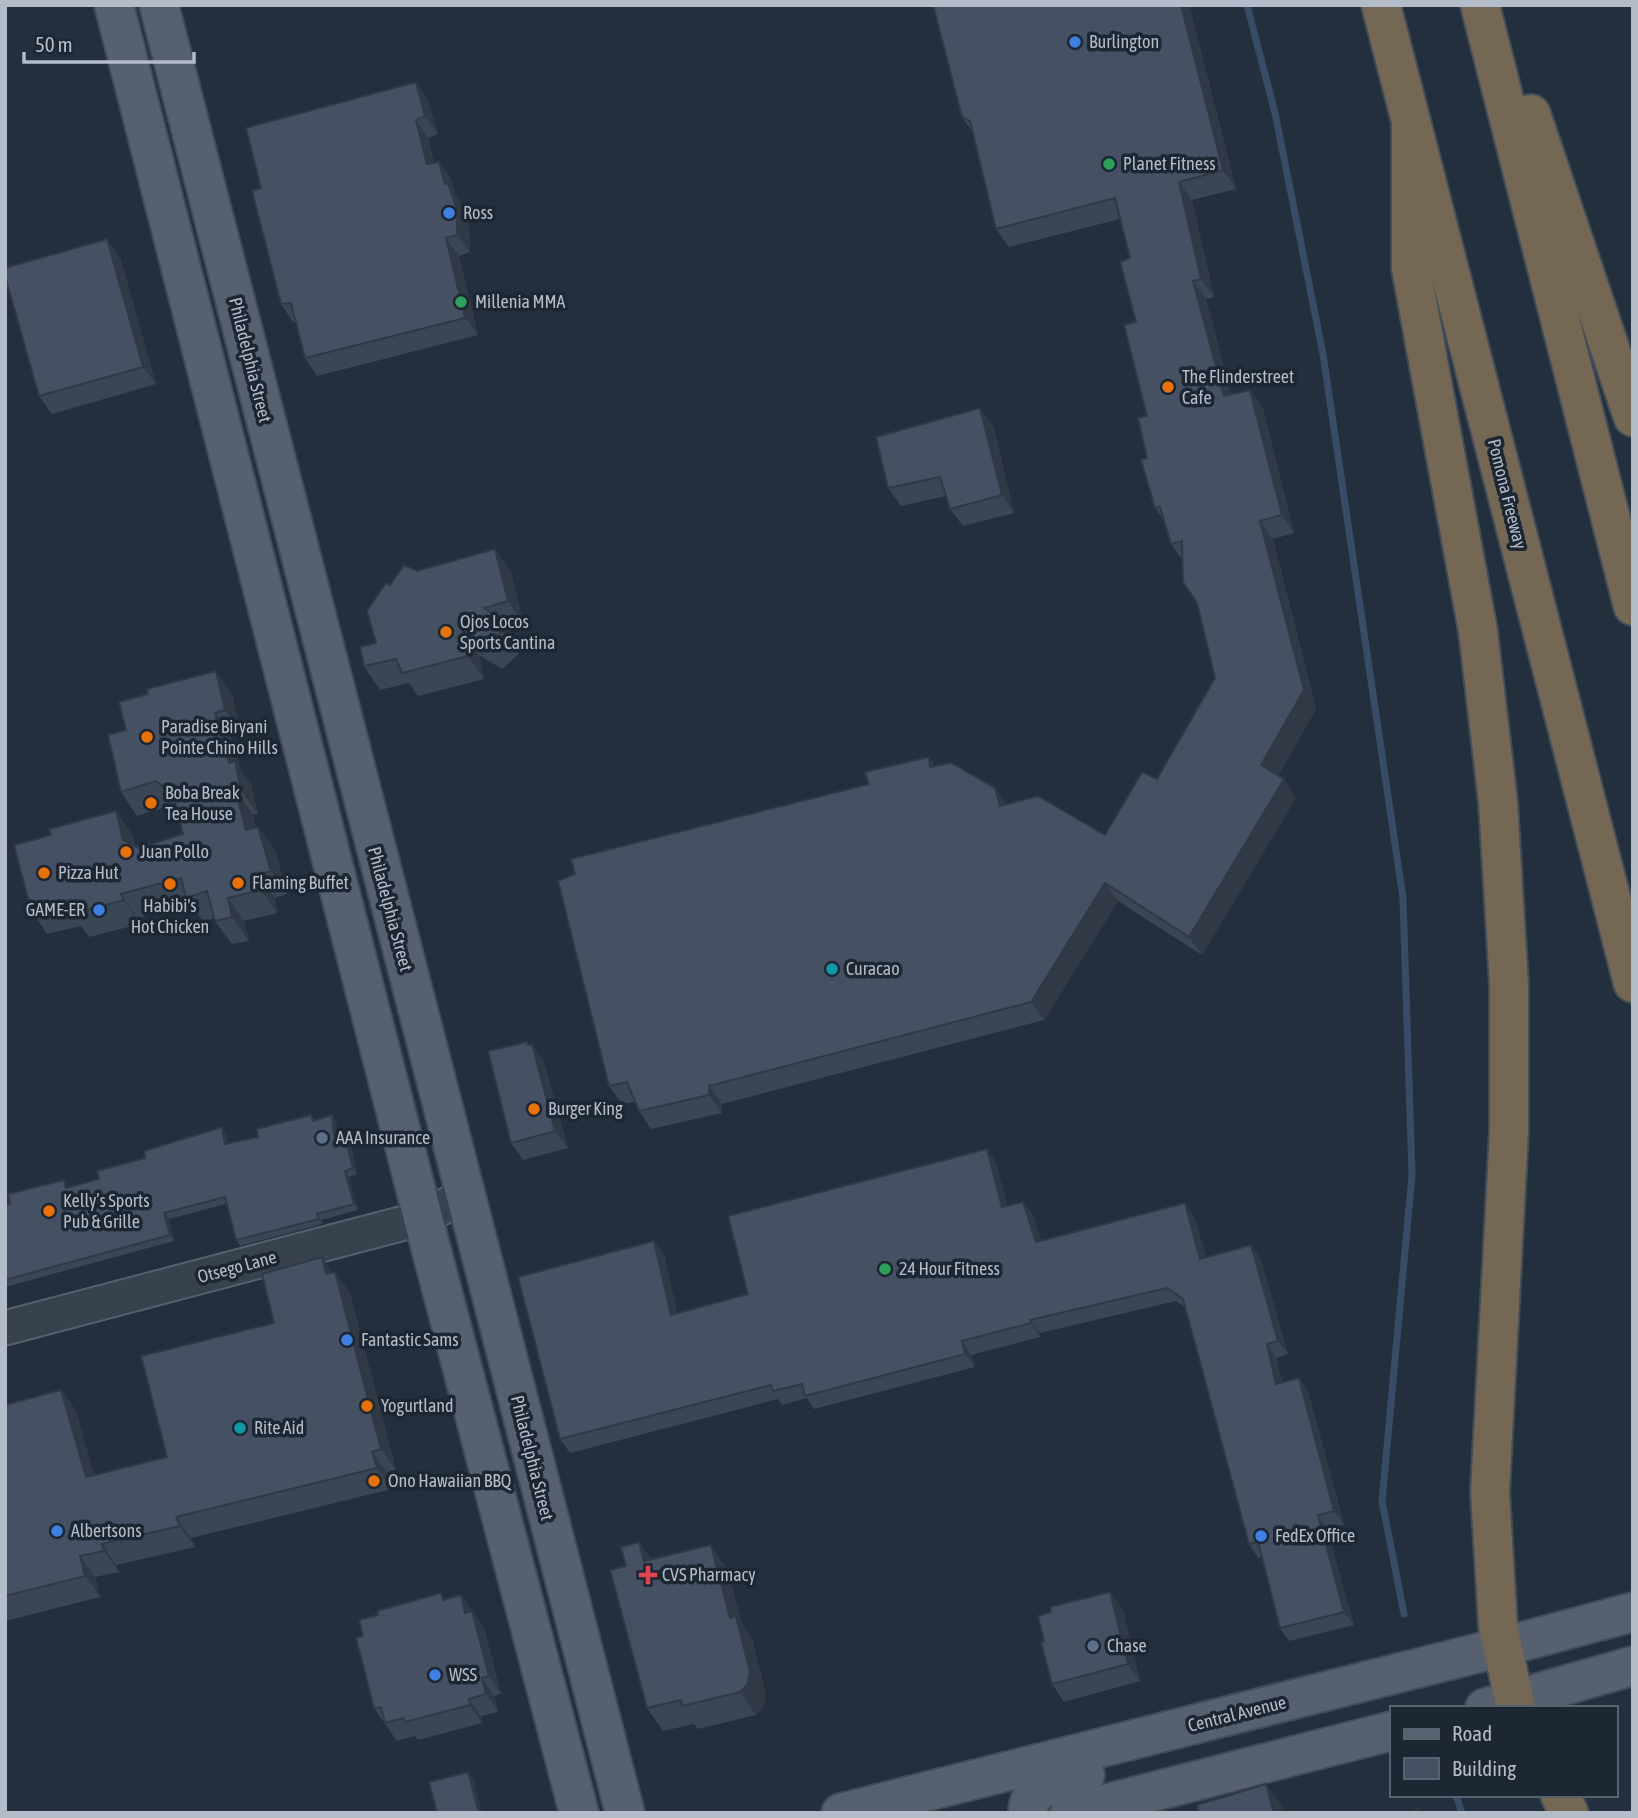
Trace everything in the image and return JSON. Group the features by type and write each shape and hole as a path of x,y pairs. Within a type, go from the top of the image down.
{"highway":[{"name":"Pomona Freeway","path":"1381,5 1633,983"},
{"path":"1480,5 1633,606"},
{"path":"1495,5 1633,417"},
{"path":"1411,122 1411,268 1478,631 1499,803 1508,985 1509,1131 1490,1492 1505,1705"},
{"path":"1561,1797 1569,1813"}],"main road":[{"path":"114,5 423,1217 579,1813"},
{"name":"Philadelphia Street","path":"159,5 625,1813"},
{"path":"474,1413 504,1442 513,1478 522,1490 532,1496 542,1496"},
{"name":"Central Avenue","path":"841,1813 1633,1612"},
{"path":"1505,1705 1633,1666"},
{"path":"1028,1813 1028,1802 1037,1790 1186,1745 1195,1724"},
{"path":"1070,1813 1390,1731"}],"street":[{"name":"Otsego Lane","path":"5,1328 423,1217 465,1195"}],"building":[{"path":"933,5 1181,5 1223,170 1179,182 1201,279 1193,281 1224,396 1250,390 1282,515 1260,521 1304,690 1261,765 1284,779 1189,937 1105,883 1031,1002 709,1086 709,1095 639,1111 627,1082 609,1086 558,881 575,874 571,859 869,784 865,772 929,757 930,767 951,763 995,788 1000,806 1038,796 1105,835 1142,772 1157,779 1215,678 1197,603 1183,582 1182,541 1171,544 1160,507 1155,508 1141,460 1147,458 1138,418 1147,416 1124,325 1136,322 1120,262 1130,258 1115,198 996,229 970,121 962,117"},
{"path":"416,82 425,116 416,120 427,164 439,162 445,184 448,183 457,210 457,235 446,238 465,318 305,358 291,303 281,304 252,191 261,188 246,128"},
{"path":"107,239 143,367 39,396 5,268"},
{"path":"980,408 1002,495 950,509 940,477 888,488 876,437"},
{"name":"Ojos Locos Sports Cantina","path":"495,549 508,601 484,608 504,621 498,629 502,631 486,646 463,632 468,656 402,673 396,659 364,666 360,647 376,643 367,611 386,583 390,585 404,565 417,571"},
{"path":"216,671 225,710 215,713 229,763 235,761 241,790 236,792 246,830 258,827 271,871 258,875 261,890 228,898 232,917 215,921 207,891 186,898 181,878 121,894 124,900 73,914 70,902 31,910 14,845 51,835 49,829 116,811 123,840 139,848 183,834 173,794 156,781 121,792 108,735 126,730 119,702 148,694 147,689"},
{"name":"Burger King","path":"527,1042 528,1045 532,1044 555,1131 511,1143 488,1051"},
{"path":"311,1115 313,1121 332,1115 334,1135 345,1136 353,1168 345,1171 354,1204 317,1214 319,1219 236,1240 225,1197 164,1213 170,1235 5,1280 5,1205 10,1204 8,1194 64,1180 66,1188 99,1179 97,1171 145,1158 144,1151 222,1127 225,1144 258,1137 257,1129"},
{"path":"987,1149 1002,1207 1023,1202 1036,1242 1185,1203 1200,1259 1251,1245 1278,1341 1267,1344 1276,1384 1299,1378 1334,1511 1318,1515 1344,1612 1280,1628 1258,1542 1249,1544 1183,1299 1167,1288 1030,1320 1031,1323 962,1341 965,1354 805,1396 802,1384 773,1391 771,1385 560,1439 518,1277 654,1241 671,1315 748,1294 728,1216"},
{"path":"322,1257 326,1274 335,1272 381,1449 372,1452 377,1468 176,1517 180,1526 102,1544 104,1551 80,1556 85,1576 5,1596 5,1405 61,1390 86,1477 167,1457 141,1356 274,1323 262,1274"},
{"name":"CVS Pharmacy","path":"639,1542 644,1561 711,1545 730,1618 736,1616 750,1672 747,1685 740,1692 682,1706 681,1700 647,1708 610,1570 626,1566 621,1547"},
{"name":"Chase","path":"1110,1592 1128,1664 1052,1684 1041,1642 1044,1641 1038,1616 1051,1612 1050,1607"},
{"name":"WSS","path":"441,1593 443,1600 461,1595 465,1613 472,1611 489,1676 482,1678 486,1694 469,1699 470,1705 405,1722 404,1718 385,1723 381,1707 374,1708 356,1638 363,1636 359,1620 378,1615 377,1611"},
{"path":"468,1772 479,1813 437,1813 429,1782"},
{"path":"1266,1784 1274,1813 1199,1813 1197,1805"}],"waterway":[{"path":"1247,5 1275,113 1323,354 1403,898 1412,1175 1382,1501 1404,1614"},
{"path":"1457,1797 1462,1813"}],"place":[{"name":"Burlington","path":"1075,42"},
{"name":"Planet Fitness","path":"1109,164"},
{"name":"Ross","path":"449,213"},
{"name":"Millenia MMA","path":"461,302"},
{"name":"The Flinderstreet Cafe","path":"1168,387"},
{"name":"Ojos Locos Sports Cantina","path":"446,632"},
{"name":"Paradise Biryani Pointe Chino Hills","path":"147,737"},
{"name":"Boba Break Tea House","path":"151,803"},
{"name":"Juan Pollo","path":"126,852"},
{"name":"Pizza Hut","path":"44,873"},
{"name":"Flaming Buffet","path":"238,883"},
{"name":"Habibi's Hot Chicken","path":"170,884"},
{"name":"GAME-ER","path":"99,910"},
{"name":"Curacao","path":"832,969"},
{"name":"Burger King","path":"534,1109"},
{"name":"AAA Insurance","path":"322,1138"},
{"name":"Kelly’s Sports Pub & Grille","path":"49,1211"},
{"name":"24 Hour Fitness","path":"885,1269"},
{"name":"Fantastic Sams","path":"347,1340"},
{"name":"Yogurtland","path":"367,1406"},
{"name":"Rite Aid","path":"240,1428"},
{"name":"Ono Hawaiian BBQ","path":"374,1481"},
{"name":"Albertsons","path":"57,1531"},
{"name":"FedEx Office","path":"1261,1536"},
{"name":"CVS Pharmacy","path":"648,1575"},
{"name":"Chase","path":"1093,1646"},
{"name":"WSS","path":"435,1675"}]}
